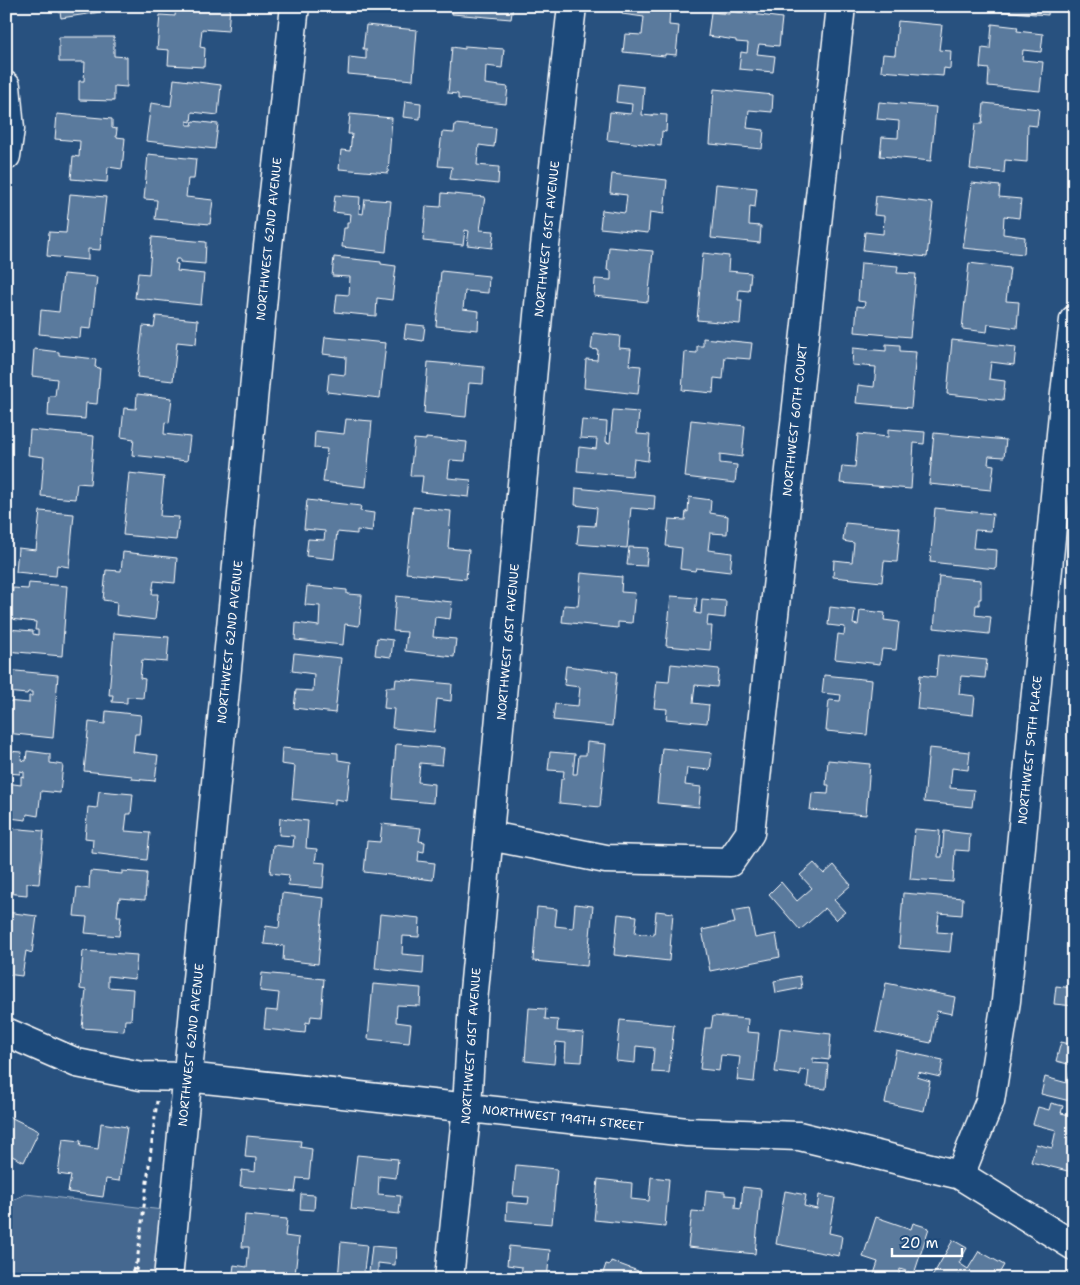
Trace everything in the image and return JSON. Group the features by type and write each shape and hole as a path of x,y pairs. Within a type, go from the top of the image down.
{"street":[{"name":"NORTHWEST 62ND AVENUE","path":"168,1279 294,6"},
{"name":"NORTHWEST 61ST AVENUE","path":"449,1279 467,1107 473,1002 542,273 572,6"},
{"name":"NORTHWEST 60TH COURT","path":"490,836 606,859 730,862 750,833 841,6"},
{"path":"6,86 10,129 6,156"},
{"name":"NORTHWEST 59TH PLACE","path":"960,1175 990,1101 1006,1001 1065,393 1074,320"},
{"name":"NORTHWEST 194TH STREET","path":"6,1032 76,1064 141,1076 188,1077 687,1132 799,1136 960,1175 1074,1246"}],"path":[{"path":"135,1279 160,1077"},
{"path":"129,1279 138,1260"}],"shaded area":[{"path":"26,1194 163,1210 156,1279 6,1279 6,1203"}],"building":[{"path":"59,6 126,6 127,8 61,18"},
{"path":"176,6 230,6 228,31 202,29 200,47 205,48 204,67 168,65 169,50 157,49 160,15 175,16"},
{"path":"453,6 513,6 511,19 452,14"},
{"path":"622,6 670,6 669,25 679,26 676,55 665,54 665,56 623,52 625,34 642,35 644,17 622,14"},
{"path":"1000,6 1049,6 1048,15 999,11"},
{"path":"729,11 782,18 779,46 759,44 757,54 775,56 773,72 739,69 741,52 747,53 748,43 708,36 711,12 729,14"},
{"path":"898,21 942,25 939,50 951,51 950,69 944,68 943,76 881,71 883,54 895,55"},
{"path":"992,24 1018,27 1017,31 1043,34 1041,52 1023,50 1022,60 1043,62 1040,91 988,86 989,69 980,68 982,48 990,49"},
{"path":"366,25 417,30 413,80 348,74 349,57 366,59 366,49 363,49"},
{"path":"59,37 114,37 114,56 127,57 127,87 114,86 114,101 79,100 79,81 84,81 85,62 59,62"},
{"path":"465,46 504,49 502,68 486,66 485,84 508,87 506,104 458,99 458,94 448,93 452,47 465,49"},
{"path":"174,79 221,85 218,115 192,112 191,122 187,121 187,125 192,125 193,121 218,124 215,149 146,141 151,103 171,106"},
{"path":"618,84 644,87 642,115 667,115 666,132 662,131 661,146 607,140 610,112 631,114 632,104 616,102"},
{"path":"714,89 773,95 772,112 749,110 747,128 764,130 762,149 710,144"},
{"path":"405,101 421,103 420,119 403,117"},
{"path":"879,102 936,107 931,161 880,156 882,137 898,138 899,121 877,119"},
{"path":"984,103 1039,109 1037,126 1028,125 1027,162 1005,160 1004,173 970,169 975,124 982,124"},
{"path":"57,114 112,119 112,128 117,129 116,137 125,138 122,169 108,167 107,182 71,179 73,156 79,157 80,141 55,139"},
{"path":"350,114 392,118 388,173 339,169 341,150 350,151 352,134 348,134"},
{"path":"455,124 496,128 494,147 479,145 477,165 499,167 498,184 450,179 452,167 438,166 442,132 454,133"},
{"path":"148,154 196,159 194,179 188,179 186,197 213,200 210,224 155,219 157,200 144,199"},
{"path":"612,174 667,180 664,214 650,212 648,233 600,228 602,210 625,213 627,195 610,193"},
{"path":"972,183 1000,186 999,197 1021,199 1019,218 1004,216 1003,234 1025,237 1024,254 963,248"},
{"path":"716,184 757,188 755,207 750,206 749,225 761,226 760,243 711,238"},
{"path":"442,193 485,197 480,230 494,231 492,248 467,245 469,231 465,230 463,245 423,241 426,206 441,207"},
{"path":"70,194 106,197 100,250 88,249 88,260 47,256 49,232 66,233"},
{"path":"335,195 360,197 359,213 363,214 365,199 391,201 386,252 342,247 344,228 347,228 347,223 350,223 351,214 333,212"},
{"path":"876,196 933,203 927,257 863,250 865,232 883,234 884,216 874,215"},
{"path":"152,237 206,242 205,264 180,262 180,259 176,259 175,263 178,264 177,271 204,274 201,305 135,298 138,273 149,274"},
{"path":"609,247 653,251 648,302 594,296 595,279 611,280 611,271 607,270"},
{"path":"703,253 729,256 728,271 751,273 749,291 739,290 738,300 742,300 740,324 697,320"},
{"path":"334,257 381,262 381,264 396,266 392,300 377,298 376,316 335,312 337,294 349,295 350,277 332,276"},
{"path":"861,263 898,266 897,273 916,274 910,337 855,332 857,306 864,307 865,302 858,301"},
{"path":"969,263 1010,268 1006,301 1019,302 1017,328 988,324 987,332 962,329"},
{"path":"441,271 489,276 488,293 465,291 463,309 479,311 478,330 436,326"},
{"path":"63,274 97,277 91,329 81,328 80,338 39,334 41,310 59,312"},
{"path":"156,316 198,320 196,344 177,342 173,381 137,377 143,326 154,327"},
{"path":"406,324 425,326 423,341 404,338"},
{"path":"593,333 620,336 619,348 631,349 629,365 641,366 638,394 584,388 586,359 597,360 598,350 591,349"},
{"path":"325,337 386,343 380,398 327,392 329,373 345,375 346,357 323,354"},
{"path":"703,338 752,343 750,359 725,357 723,379 714,378 713,393 682,390 685,352 697,353 697,346 703,346"},
{"path":"952,340 1016,347 1014,365 991,362 989,379 1005,381 1003,400 947,394"},
{"path":"886,344 900,345 900,351 916,352 911,408 856,403 858,385 874,387 876,367 852,365 853,348 886,351"},
{"path":"34,349 59,352 59,355 96,359 95,367 100,368 97,404 86,403 85,419 48,416 49,396 55,396 57,379 32,376"},
{"path":"428,362 484,367 483,384 469,383 466,417 424,413"},
{"path":"137,394 172,398 169,423 165,422 164,434 190,437 187,461 132,455 134,439 121,437 124,408 136,409"},
{"path":"613,410 639,412 637,434 650,435 648,461 634,459 632,476 577,471 579,447 596,449 597,439 580,438 582,420 607,422 606,442 610,443"},
{"path":"346,419 372,421 366,487 323,482 327,449 314,448 315,431 344,434"},
{"path":"691,420 745,426 742,457 720,454 720,463 737,465 735,483 685,477"},
{"path":"888,429 925,432 924,444 914,443 911,489 840,483 842,466 855,467 858,434 888,437"},
{"path":"30,430 94,436 90,484 77,483 75,499 41,496 44,457 28,455"},
{"path":"934,433 1006,440 1004,457 989,456 988,464 994,465 991,490 929,484"},
{"path":"426,438 467,442 465,461 450,460 448,478 471,480 469,497 421,492 423,476 410,476 414,439 426,440"},
{"path":"129,473 164,477 160,516 179,517 176,540 123,535"},
{"path":"576,488 655,496 654,510 631,508 627,548 577,544 579,525 595,526 597,508 575,505"},
{"path":"689,497 711,500 710,513 728,516 727,534 710,533 708,550 732,553 730,572 696,568 695,571 680,569 682,548 666,546 669,519 685,520 686,511 688,512"},
{"path":"307,500 361,506 360,511 374,513 372,532 357,530 357,534 337,532 334,559 306,556 308,539 324,540 325,531 304,529"},
{"path":"413,507 451,511 448,548 469,550 466,579 406,573"},
{"path":"935,508 993,514 991,531 975,530 973,548 997,550 996,569 930,562"},
{"path":"40,511 74,514 69,567 57,565 56,576 16,572 18,548 36,550"},
{"path":"845,523 900,528 897,562 884,561 882,582 833,577 834,560 852,562 854,543 843,541"},
{"path":"629,547 648,548 646,566 627,565"},
{"path":"123,552 177,558 175,583 154,581 152,594 158,594 155,620 116,615 117,602 103,600 106,570 121,571"},
{"path":"581,573 622,577 621,592 635,593 632,623 618,622 618,628 562,622 564,605 578,606"},
{"path":"939,576 981,580 981,599 979,599 979,605 976,605 975,615 991,617 989,634 934,628"},
{"path":"29,583 67,586 62,656 6,651 7,629 33,631 33,634 38,635 38,630 35,630 36,622 10,619 13,588 28,589"},
{"path":"307,586 347,590 347,594 362,595 359,626 345,624 343,645 295,640 296,623 319,626 320,606 305,605"},
{"path":"396,596 452,602 450,619 435,617 433,637 456,639 454,657 405,651 407,632 393,631"},
{"path":"671,596 697,598 695,613 701,614 702,599 726,601 725,618 708,616 707,626 712,626 710,650 666,646"},
{"path":"830,607 855,610 853,624 858,625 860,610 885,613 884,620 899,622 896,650 882,649 880,664 835,659 838,634 844,635 845,627 828,625"},
{"path":"114,633 169,637 167,662 142,660 140,678 145,679 143,698 127,697 127,703 112,702 113,695 109,695"},
{"path":"377,638 393,640 391,657 375,655"},
{"path":"294,653 341,658 335,713 294,708 296,690 313,691 314,674 292,671"},
{"path":"938,655 987,660 985,678 961,676 959,694 975,696 973,715 917,709 920,675 936,677"},
{"path":"671,664 719,669 717,687 695,685 693,703 709,705 707,723 666,719 667,709 654,708 657,681 669,682"},
{"path":"566,666 617,672 612,726 553,720 555,704 578,706 580,687 564,685"},
{"path":"6,670 58,675 53,738 6,733 6,701 29,703 29,696 32,696 32,692 27,694 6,692"},
{"path":"824,675 872,680 867,735 826,731 829,700 840,701 841,695 822,693"},
{"path":"396,679 452,684 451,701 437,699 434,732 392,728 394,709 384,708 386,687 395,687"},
{"path":"106,711 141,715 139,734 135,734 133,752 158,755 155,781 132,779 132,776 84,771 89,722 105,724"},
{"path":"587,742 606,744 600,807 559,803 561,779 563,779 564,771 548,770 550,752 575,754 573,774 577,774 579,755 586,755"},
{"path":"396,744 444,748 442,765 420,763 418,782 434,784 433,803 392,799"},
{"path":"282,748 338,753 338,760 351,762 347,801 335,799 335,804 292,799 295,766 281,764"},
{"path":"662,748 712,753 710,770 687,768 685,785 701,787 699,807 657,803"},
{"path":"929,748 970,752 968,770 952,768 950,788 974,790 972,807 924,802"},
{"path":"6,751 22,752 21,760 26,761 27,751 50,754 50,763 63,765 60,793 41,791 38,816 27,814 26,820 10,818 11,814 6,814 6,783 21,785 21,776 24,777 24,772 20,771 20,774 6,773"},
{"path":"828,760 870,764 866,815 810,810 812,793 828,794 829,785 826,785"},
{"path":"99,791 133,794 131,814 127,814 125,831 150,833 147,860 92,853 93,839 85,838 88,807 97,808"},
{"path":"280,818 308,821 306,848 317,849 315,862 325,863 323,888 288,885 289,875 270,873 273,845 293,847 294,836 279,835"},
{"path":"382,824 421,828 419,841 425,842 424,852 419,851 418,861 435,863 433,880 364,872 367,841 380,842"},
{"path":"8,828 44,831 39,884 27,883 27,895 6,893"},
{"path":"915,829 940,831 938,857 942,857 944,831 970,834 969,851 955,850 953,882 910,879"},
{"path":"814,863 824,874 834,865 851,885 834,900 845,912 836,920 825,908 800,930 769,894 781,882 797,901 812,888 800,875"},
{"path":"90,871 122,874 122,871 147,873 145,900 119,898 117,916 121,916 119,936 85,933 87,917 74,916 77,887 89,889"},
{"path":"1069,872 1074,873 1074,890 1067,890"},
{"path":"282,893 324,898 318,964 283,960 284,946 264,944 266,926 279,928"},
{"path":"903,893 963,898 962,915 939,913 937,932 952,933 950,952 899,948"},
{"path":"575,904 593,906 587,966 533,961 537,907 557,909 555,926 573,928"},
{"path":"749,908 755,938 776,934 780,957 710,971 702,930 735,923 732,911"},
{"path":"656,911 673,913 669,961 614,955 618,914 637,916 635,933 654,935"},
{"path":"6,912 37,916 32,953 26,951 22,976 6,974"},
{"path":"380,914 420,918 419,937 403,936 402,954 424,956 423,974 375,969"},
{"path":"83,951 137,955 135,979 108,976 108,987 133,989 131,1020 125,1020 124,1031 82,1028 86,990 80,989"},
{"path":"1071,953 1074,953 1074,979 1069,978"},
{"path":"262,973 324,979 321,1017 311,1016 310,1023 306,1022 305,1033 264,1029 266,1010 277,1011 279,993 260,991"},
{"path":"800,976 802,988 776,993 774,981"},
{"path":"1074,981 1074,1006 1054,1004 1056,986 1073,988"},
{"path":"886,983 955,997 952,1014 937,1011 931,1043 876,1032"},
{"path":"373,984 421,988 420,1006 397,1005 396,1022 411,1024 409,1043 368,1039"},
{"path":"529,1008 546,1009 545,1019 558,1020 557,1031 584,1033 582,1062 565,1061 566,1043 556,1042 554,1064 525,1061"},
{"path":"713,1016 748,1019 747,1032 759,1033 754,1082 737,1080 740,1057 721,1055 719,1071 700,1069 705,1028 711,1028"},
{"path":"620,1020 674,1025 669,1073 652,1072 654,1048 636,1046 635,1063 616,1061"},
{"path":"780,1028 831,1034 829,1060 813,1058 813,1063 828,1064 826,1089 807,1087 809,1071 800,1070 800,1075 775,1072"},
{"path":"1061,1042 1074,1045 1074,1102 1041,1094 1045,1077 1067,1083 1072,1065 1056,1061"},
{"path":"896,1050 943,1060 940,1077 918,1072 917,1077 930,1081 924,1111 885,1103"},
{"path":"1051,1103 1063,1106 1061,1113 1074,1116 1074,1164 1072,1172 1031,1162 1036,1144 1052,1148 1056,1130 1033,1124 1038,1107 1049,1110"},
{"path":"6,1115 39,1131 24,1162 6,1153"},
{"path":"101,1123 127,1127 119,1181 106,1179 103,1197 68,1192 71,1176 58,1174 63,1139 81,1141 80,1146 98,1149"},
{"path":"247,1136 301,1141 300,1147 312,1149 309,1179 297,1178 295,1192 240,1186 242,1170 255,1172 256,1158 245,1157"},
{"path":"357,1155 398,1159 396,1178 379,1176 378,1194 401,1196 399,1214 351,1209"},
{"path":"516,1165 557,1169 552,1224 506,1220 507,1202 528,1204 529,1197 513,1196"},
{"path":"651,1177 669,1179 665,1227 594,1220 598,1179 632,1183 631,1199 649,1201"},
{"path":"743,1187 761,1189 755,1254 688,1247 692,1211 704,1212 706,1190 725,1192 725,1195 736,1196 735,1208 741,1209"},
{"path":"785,1191 806,1195 804,1206 817,1209 819,1195 835,1198 829,1233 842,1236 839,1256 776,1244"},
{"path":"301,1194 315,1195 314,1210 300,1209"},
{"path":"245,1215 287,1219 285,1236 299,1238 295,1275 282,1273 281,1279 232,1279 234,1265 247,1267 249,1247 242,1247"},
{"path":"876,1217 911,1229 913,1223 929,1228 914,1274 900,1269 898,1279 890,1279 874,1274 878,1262 863,1257"},
{"path":"953,1240 967,1248 959,1263 968,1269 979,1251 1004,1265 996,1279 962,1279 958,1275 956,1279 936,1279 932,1277"},
{"path":"341,1242 367,1245 364,1271 369,1272 372,1246 396,1248 395,1265 378,1263 378,1273 381,1273 381,1279 338,1279"},
{"path":"509,1246 550,1250 547,1279 521,1279 522,1267 507,1265"},
{"path":"611,1261 638,1271 635,1279 601,1279 606,1264 610,1265"}]}
